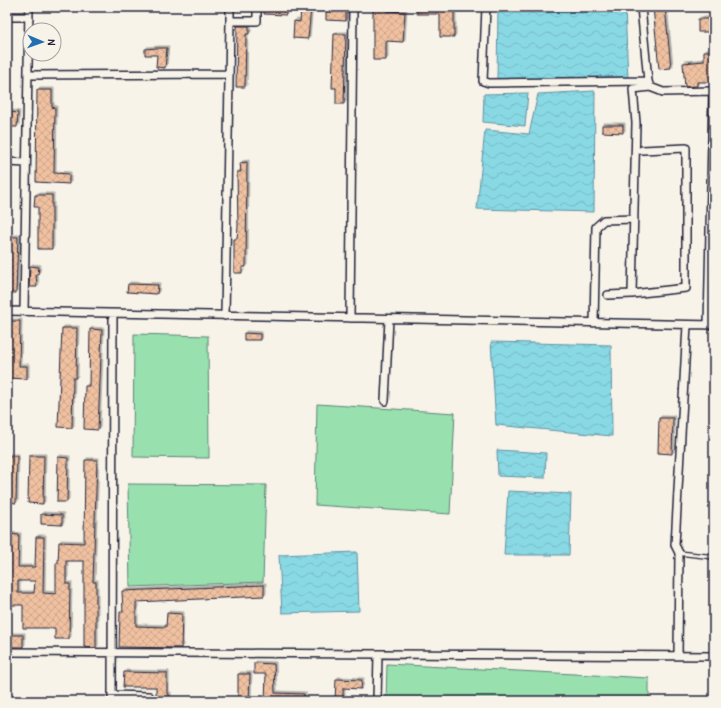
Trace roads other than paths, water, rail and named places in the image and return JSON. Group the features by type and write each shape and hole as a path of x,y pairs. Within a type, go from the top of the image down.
{"street":[{"path":"24,311 29,7"},
{"path":"225,316 230,7"},
{"path":"230,21 257,21 258,7"},
{"path":"350,318 353,7"},
{"path":"7,311 711,325 713,91 662,92 649,84 489,83 483,81 486,7"},
{"path":"641,7 649,84"},
{"path":"7,17 29,18"},
{"path":"28,75 229,74"},
{"path":"632,294 636,123 633,89 649,84"},
{"path":"608,295 686,288 686,148 642,150"},
{"path":"7,162 26,163"},
{"path":"594,323 596,227 604,220 634,220"},
{"path":"113,314 112,698 149,696 149,701"},
{"path":"386,400 389,319"},
{"path":"678,656 679,553 675,545 687,325"},
{"path":"7,652 714,656"},
{"path":"377,701 378,654"}],"lane":[{"path":"679,553 714,557"}],"water":[{"path":"498,7 625,7 628,79 497,80"},
{"path":"595,91 594,212 477,209 485,130 529,134 538,94"},
{"path":"528,93 525,126 483,122 484,94"},
{"path":"491,342 611,345 612,436 496,425"},
{"path":"497,450 546,453 545,478 498,476"},
{"path":"508,491 571,494 569,555 504,555"},
{"path":"357,552 359,611 282,613 279,555"}]}
